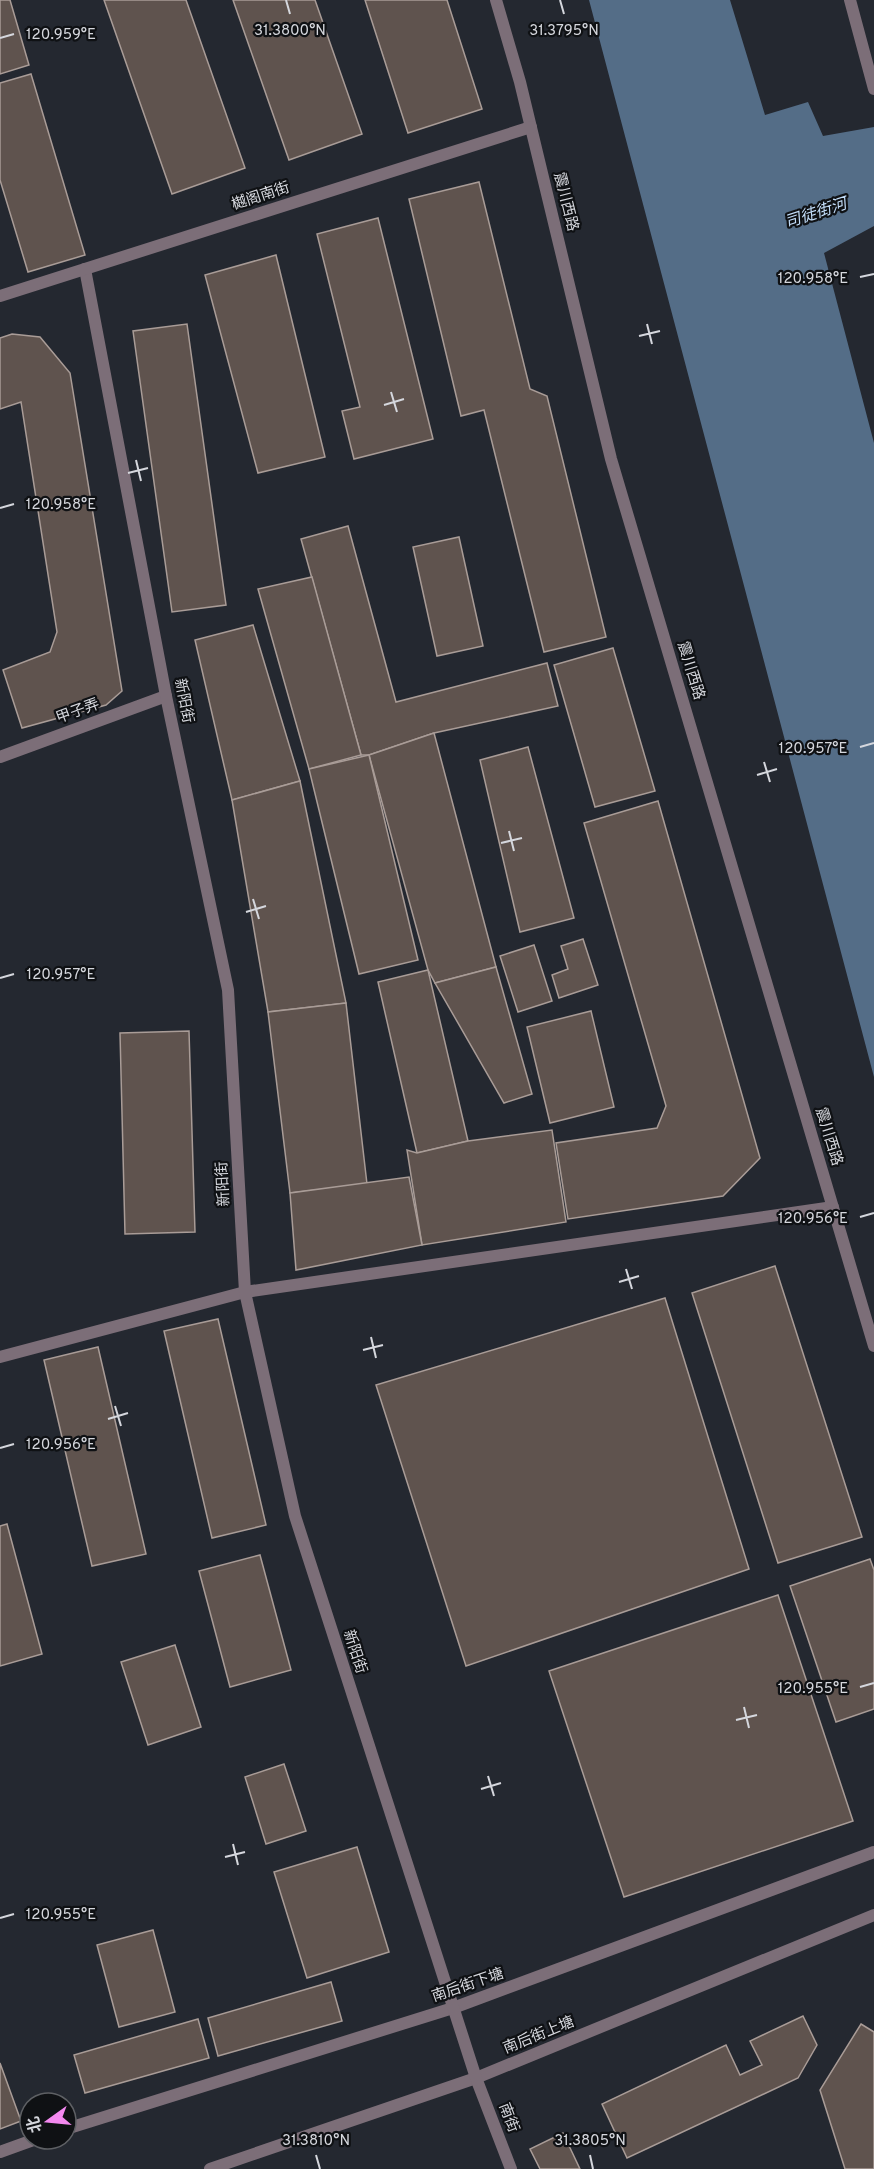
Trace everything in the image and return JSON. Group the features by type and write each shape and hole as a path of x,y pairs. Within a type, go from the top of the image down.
{"street":[{"name":"震川西路","path":"496,0 531,127 611,459 874,1346"},
{"path":"849,0 873,86"},
{"name":"樾阁南街","path":"0,296 531,127"},
{"name":"新阳街","path":"85,269 166,696 228,990 245,1292 295,1516 476,2078"},
{"name":"甲子弄","path":"0,757 166,696"},
{"path":"0,1357 245,1292 833,1207"},
{"name":"南后街下塘","path":"78,2125 453,2008 874,1852"},
{"name":"南后街上塘","path":"210,2169 476,2078 874,1915"},
{"name":"南街","path":"476,2078 511,2169"},
{"path":"0,2152 18,2146"}],"water":[{"name":"司徒街河","path":"589,0 730,0 765,115 808,102 823,136 874,127 874,226 824,253 874,443 874,1077"}],"building":[{"path":"0,0 10,0 29,65 0,74"},
{"path":"104,0 186,0 245,168 172,194"},
{"path":"233,0 315,0 362,134 289,160"},
{"path":"365,0 447,0 482,109 408,133"},
{"path":"31,74 85,255 28,272 0,180 0,83"},
{"path":"479,182 530,389 547,396 606,637 544,652 484,410 461,416 409,199"},
{"path":"378,218 433,439 354,459 342,411 360,407 317,234"},
{"path":"276,255 325,457 258,473 205,275"},
{"path":"187,324 226,605 172,612 133,331"},
{"path":"12,334 40,337 70,373 122,691 106,705 22,728 3,670 50,652 57,632 21,402 0,409 0,338"},
{"path":"348,526 396,702 547,663 558,706 434,733 369,755 361,755 301,539"},
{"path":"459,537 483,646 437,656 413,547"},
{"path":"312,577 361,755 309,769 258,589"},
{"path":"253,625 300,781 232,800 195,640"},
{"path":"613,648 655,791 595,807 554,665"},
{"path":"434,733 496,967 435,983 428,970 369,755"},
{"path":"528,747 574,918 520,932 480,760"},
{"path":"369,755 418,960 359,974 309,769"},
{"path":"300,781 346,1003 268,1012 232,800"},
{"path":"658,801 760,1158 723,1196 568,1219 556,1143 657,1128 666,1106 584,823"},
{"path":"583,939 598,985 559,998 552,975 568,969 561,946"},
{"path":"534,945 552,1001 518,1012 500,956"},
{"path":"496,967 532,1094 504,1103 435,983"},
{"path":"428,970 468,1141 417,1153 378,982"},
{"path":"346,1003 367,1184 290,1193 268,1012"},
{"path":"591,1011 614,1107 550,1123 527,1027"},
{"path":"189,1031 195,1232 125,1234 120,1033"},
{"path":"552,1130 566,1222 422,1245 407,1150 417,1153 468,1141"},
{"path":"409,1177 422,1245 296,1270 290,1193"},
{"path":"775,1266 862,1537 778,1563 692,1293"},
{"path":"665,1298 749,1569 466,1666 376,1385"},
{"path":"218,1319 266,1525 212,1538 164,1331"},
{"path":"98,1347 146,1554 92,1566 44,1360"},
{"path":"7,1524 42,1654 0,1666 0,1526"},
{"path":"260,1555 291,1670 230,1687 199,1571"},
{"path":"870,1559 874,1570 874,1709 836,1722 790,1586"},
{"path":"778,1595 853,1821 624,1897 549,1671"},
{"path":"175,1645 201,1727 148,1745 121,1662"},
{"path":"284,1764 306,1831 266,1844 245,1777"},
{"path":"357,1847 389,1952 307,1978 274,1872"},
{"path":"153,1930 175,2012 119,2027 97,1945"},
{"path":"331,1982 342,2021 218,2056 208,2018"},
{"path":"803,2016 817,2045 798,2078 627,2158 602,2104 726,2045 740,2075 762,2065 750,2041"},
{"path":"198,2019 209,2058 85,2093 74,2055"},
{"path":"861,2024 874,2032 874,2169 845,2169 820,2090"},
{"path":"0,2063 18,2113 18,2122 0,2129"},
{"path":"563,2133 580,2169 540,2169 530,2149"}]}
